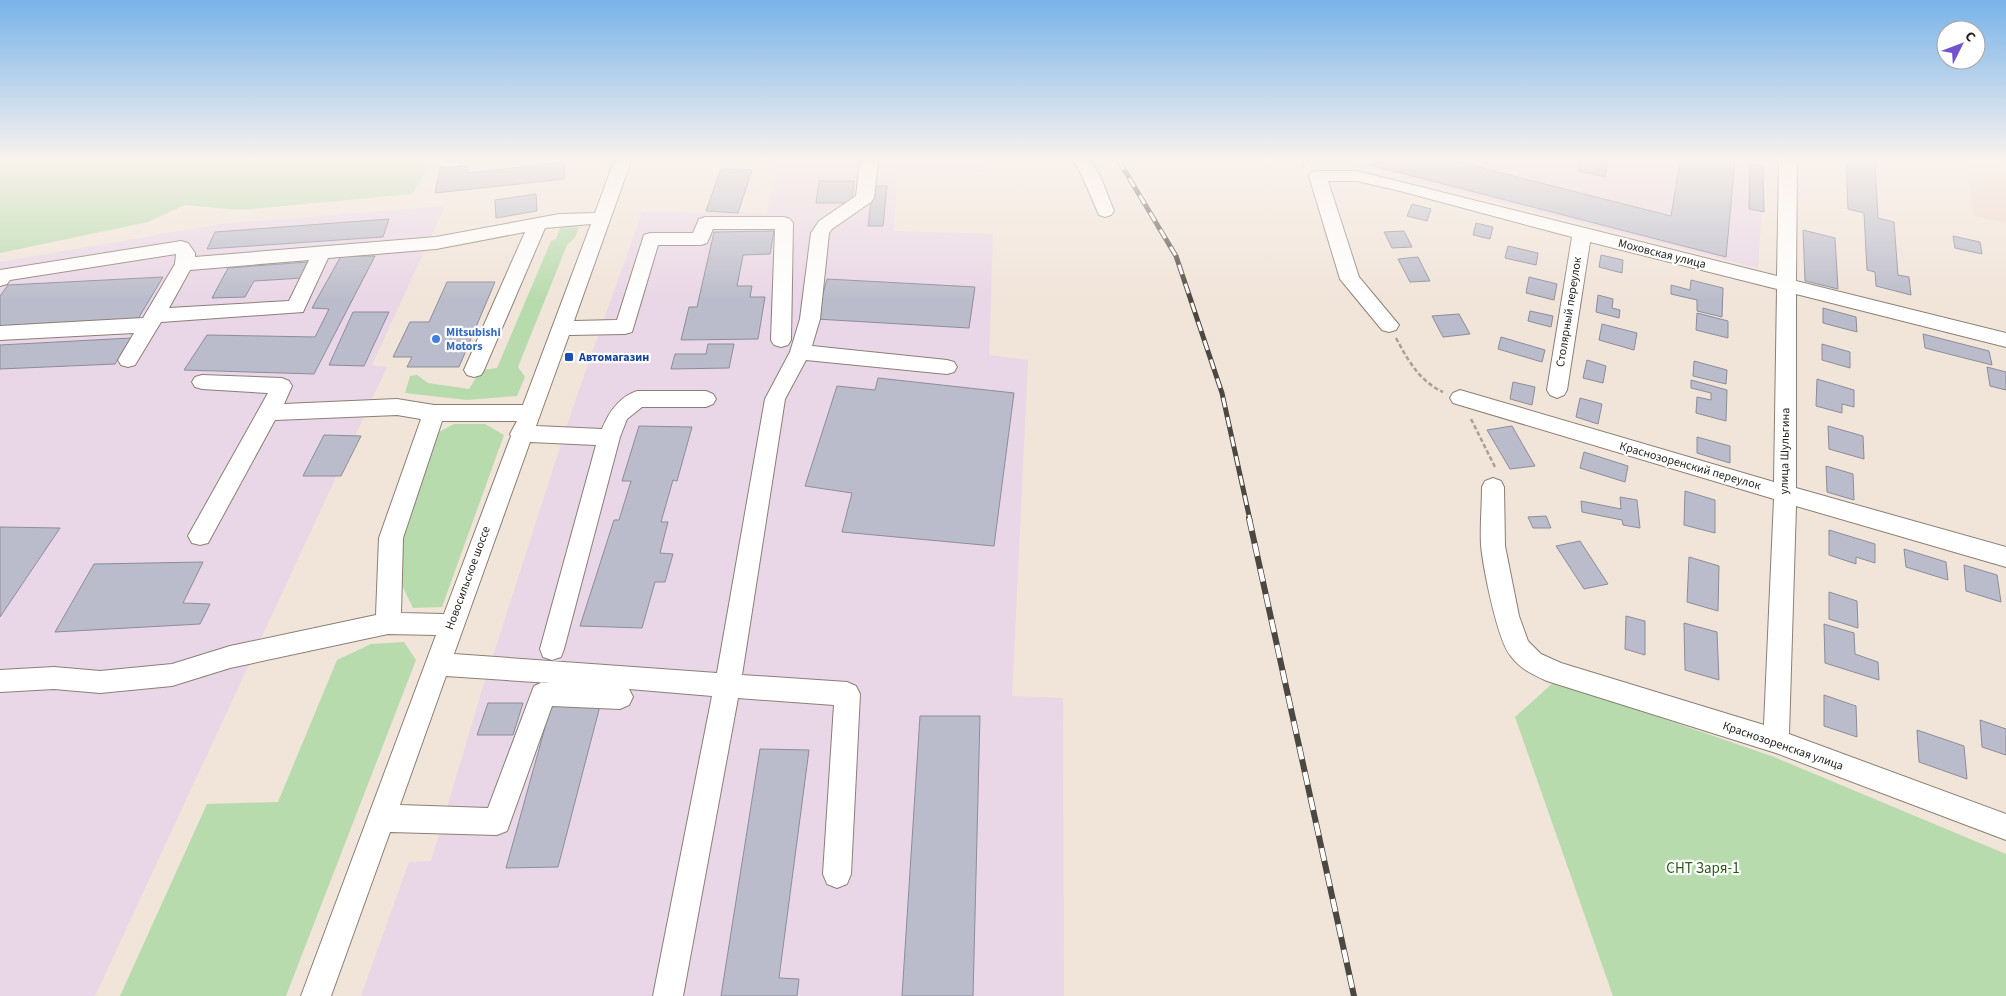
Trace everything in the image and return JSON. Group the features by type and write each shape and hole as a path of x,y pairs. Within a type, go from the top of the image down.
{"street":[{"name":"Новосильское шоссе","path":"316,996 604,207"},
{"path":"668,996 726,686 775,399 791,346 810,319 820,233 824,225 851,207"},
{"name":"Моховская улица","path":"1328,207 1350,278 1389,325"},
{"name":"Моховская улица","path":"1480,207 2006,340"},
{"name":"улица Шульгина","path":"1776,741 1785,494 1788,207"},
{"path":"184,264 436,243 559,220 600,218"},
{"path":"560,328 625,327 650,238 702,239 705,223 784,222 791,346"},
{"path":"474,370 538,224"},
{"name":"Столярный переулок","path":"1556,390 1582,234"},
{"path":"0,280 4,275 180,247 186,252 184,264 128,360"},
{"path":"0,333 296,307 322,252"},
{"path":"791,346 947,367"},
{"path":"200,536 270,412 282,386 202,382"},
{"name":"Краснозоренский переулок","path":"1460,398 2006,557"},
{"path":"552,649 609,437 618,415 637,399 706,399"},
{"path":"270,412 397,407 525,423 609,437"},
{"path":"388,623 391,538 434,413"},
{"name":"Краснозоренская улица","path":"1493,487 1494,546 1507,616 1518,647 1532,662 1556,674 1776,741 2006,827"},
{"path":"0,681 54,678 100,682 172,675 230,657 388,623 451,626"},
{"path":"437,664 554,670 726,686 847,694 837,874"},
{"path":"381,818 497,822 543,694 620,697"}],"shaded area":[{"path":"444,207 372,365 387,367 95,996 0,996 0,262 220,224"},
{"path":"768,207 895,207 894,231 993,234 989,355 1028,360 1012,696 1063,698 1064,996 361,996 409,862 431,861 483,687 573,407 642,212 767,213"},
{"path":"1520,207 1762,207 1758,268"},
{"path":"1973,207 2006,207 2006,223 1974,216"}],"green space":[{"path":"0,207 180,207 148,222 0,253"},
{"path":"212,207 267,207 240,210"},
{"path":"579,227 575,238 567,245 518,367 525,377 517,396 467,400 405,393 410,376 417,375 428,383 469,389 481,370 497,368 551,241 556,239 560,228"},
{"path":"454,424 485,424 504,435 442,607 413,608 398,577 405,524 433,435"},
{"path":"404,642 416,660 286,996 120,996 207,804 278,802 337,660 371,644"},
{"name":"СНТ Заря-1","path":"1555,681 1774,757 2006,854 2006,996 1613,996 1515,717"}],"building":[{"path":"495,207 537,207 537,211 496,218"},
{"path":"707,207 740,207 738,213 706,211"},
{"path":"870,207 885,207 883,226 868,226"},
{"path":"1411,207 1431,209 1427,221 1407,216"},
{"path":"1534,207 1637,207 1671,216 1672,207 1731,207 1726,257"},
{"path":"1749,207 1764,207 1764,212"},
{"path":"1848,207 1877,207 1878,218 1894,222 1898,275 1909,277 1911,295 1876,286 1875,272 1867,270 1864,213"},
{"path":"389,219 383,237 207,249 215,232"},
{"path":"1476,223 1493,227 1490,239 1473,235"},
{"path":"1803,230 1835,238 1838,289 1805,281"},
{"path":"774,231 770,254 743,255 737,286 752,286 750,297 765,297 758,339 681,340 689,307 697,307 714,232"},
{"path":"1404,231 1412,247 1392,248 1384,232"},
{"path":"1953,236 1980,242 1982,254 1955,248"},
{"path":"1508,246 1538,253 1536,265 1505,258"},
{"path":"1601,255 1623,260 1622,273 1599,267"},
{"path":"341,256 375,256 314,374 184,370 207,335 315,337 329,309 312,308"},
{"path":"1418,257 1430,281 1410,282 1398,259"},
{"path":"308,262 303,278 254,281 245,297 212,298 228,268"},
{"path":"163,277 138,319 0,326 0,296 8,285"},
{"path":"1529,277 1557,284 1554,300 1526,293"},
{"path":"827,279 975,287 969,328 816,319"},
{"path":"1691,280 1723,288 1722,317 1697,311 1697,300 1671,294 1671,285 1690,290"},
{"name":"Mitsubishi Motors","path":"447,282 495,282 459,367 407,367 412,357 393,357 410,322 429,322"},
{"path":"1598,295 1613,299 1612,308 1620,310 1619,318 1596,312"},
{"path":"1823,308 1856,317 1857,332 1823,323"},
{"path":"1530,311 1553,316 1551,327 1528,321"},
{"path":"353,312 389,312 364,366 329,365"},
{"path":"1697,313 1728,321 1728,338 1696,330"},
{"path":"1459,314 1470,334 1443,337 1432,316"},
{"path":"1602,324 1637,333 1634,350 1599,340"},
{"path":"1923,334 1989,351 1992,365 1925,348"},
{"path":"1501,337 1545,350 1542,362 1498,349"},
{"path":"131,338 115,364 0,369 0,345"},
{"path":"708,344 734,344 729,368 671,369 675,354 706,354"},
{"path":"1822,344 1850,352 1850,368 1822,360"},
{"path":"1587,360 1606,366 1603,383 1583,378"},
{"path":"1694,361 1727,370 1726,384 1693,376"},
{"path":"1987,367 2006,372 2006,390 1990,386"},
{"path":"878,378 1014,393 994,546 842,532 852,493 805,486 837,386 875,390"},
{"path":"1817,379 1854,390 1854,407 1842,404 1842,413 1816,406"},
{"path":"1691,380 1727,390 1726,421 1696,413 1697,397 1711,400 1711,393 1691,388"},
{"path":"1513,382 1535,387 1532,405 1510,399"},
{"path":"1580,398 1602,404 1598,424 1576,417"},
{"path":"639,426 692,427 677,481 673,480 661,522 668,522 660,553 673,554 665,582 655,582 642,628 580,626 614,520 619,520 631,481 622,481"},
{"path":"1512,426 1535,466 1510,469 1487,430"},
{"path":"1828,426 1863,436 1864,459 1829,449"},
{"path":"324,435 361,436 341,476 303,476"},
{"path":"1697,437 1730,446 1730,463 1697,453"},
{"path":"1584,452 1628,466 1625,482 1580,468"},
{"path":"1826,466 1853,474 1854,500 1827,492"},
{"path":"1685,491 1715,500 1715,533 1684,525"},
{"path":"1620,497 1637,500 1640,528 1623,525 1622,520 1582,512 1581,501 1621,509"},
{"path":"1546,516 1551,528 1533,528 1528,517"},
{"path":"0,527 60,528 0,617"},
{"path":"1829,530 1875,544 1875,563 1856,557 1856,564 1829,555"},
{"path":"1580,541 1608,584 1584,589 1556,546"},
{"path":"1904,549 1946,562 1948,580 1906,567"},
{"path":"1689,557 1719,566 1718,611 1687,602"},
{"path":"203,562 183,603 210,604 200,624 55,632 94,564"},
{"path":"1964,565 1997,575 2001,602 1966,591"},
{"path":"1829,592 1857,601 1858,628 1829,619"},
{"path":"1626,616 1645,621 1645,655 1625,649"},
{"path":"1684,623 1717,632 1719,680 1685,670"},
{"path":"1824,624 1854,633 1855,654 1878,662 1879,680 1825,663"},
{"path":"1824,695 1856,706 1857,737 1824,726"},
{"path":"488,703 523,703 513,735 477,735"},
{"path":"551,706 600,706 558,867 506,868"},
{"path":"920,716 980,716 973,996 902,996"},
{"path":"1980,720 2006,729 2006,755 1982,747"},
{"path":"1917,730 1964,746 1967,779 1919,762"},
{"path":"760,749 809,750 779,978 799,979 797,996 721,996"}],"railway":[{"path":"1147,207 1176,256 1222,393 1250,520"},
{"path":"1249,518 1354,996"}],"place":[{"name":"Mitsubishi Motors","path":"436,339"},
{"name":"Автомагазин","path":"569,357"}]}
